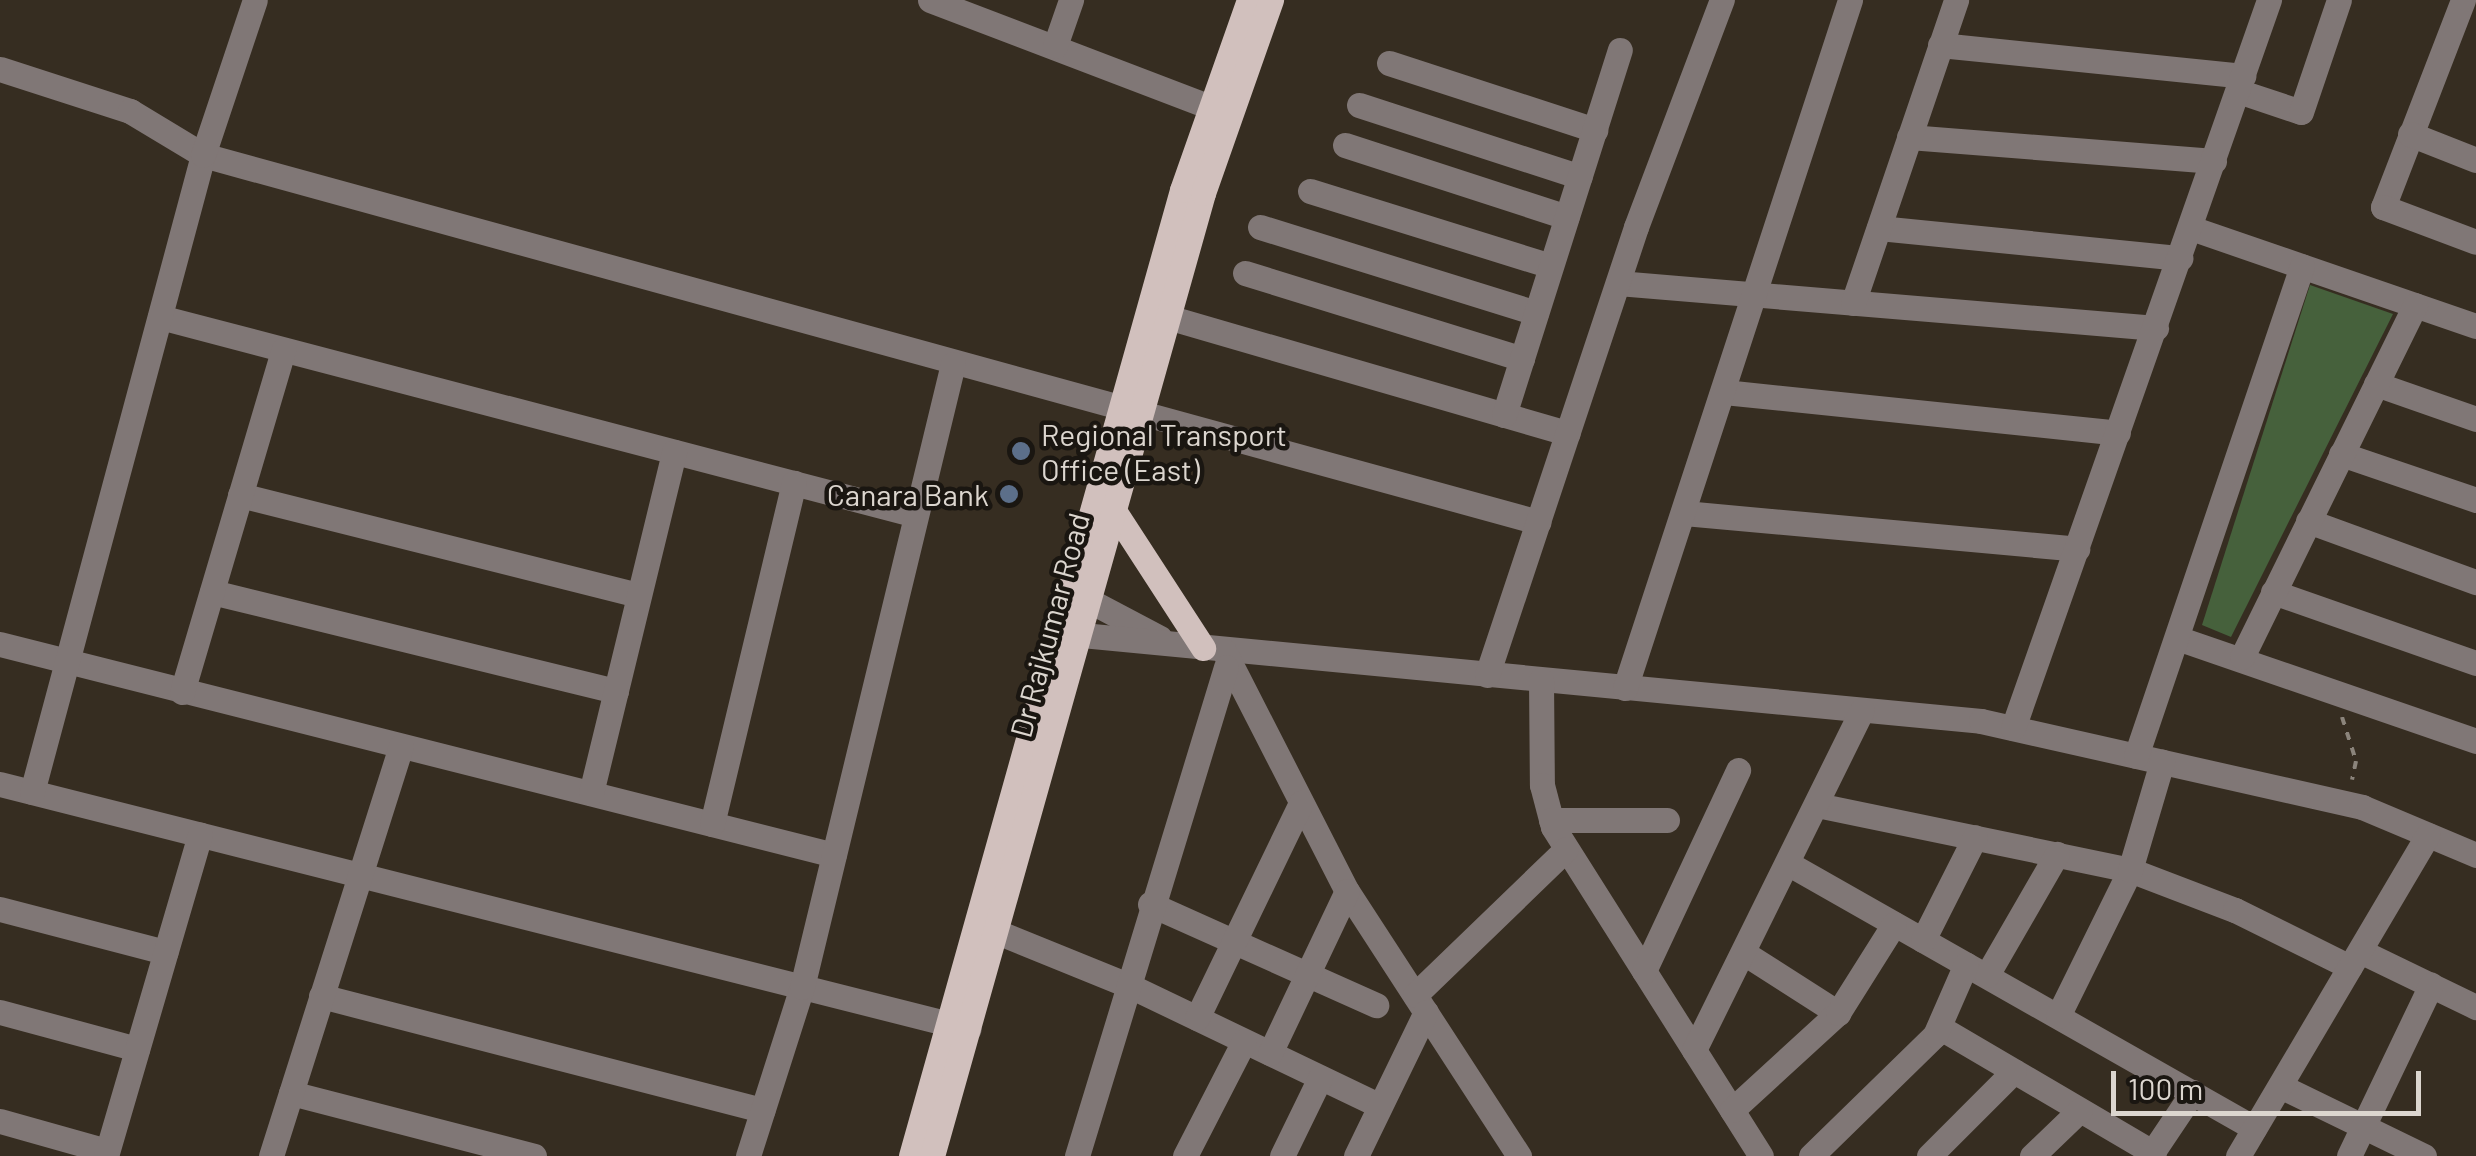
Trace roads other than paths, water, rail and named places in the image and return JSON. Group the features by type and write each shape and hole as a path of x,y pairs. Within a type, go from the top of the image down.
{"main road":[{"name":"Dr Rajkumar Road","path":"1133,412 1171,318 1249,0"},
{"name":"Dr Rajkumar Road","path":"932,1156 959,1026 1221,111 1271,0"},
{"path":"1108,502 1218,656"},
{"name":"Dr Rajkumar Road","path":"910,1156 996,932 1071,636"}],"street":[{"path":"930,0 1221,111"},
{"path":"1055,46 1071,0"},
{"path":"1487,676 1618,283 1722,0"},
{"path":"1625,688 1757,295 1850,0"},
{"path":"1853,303 1956,0"},
{"path":"2013,728 2269,0"},
{"path":"1940,45 2241,84 2300,112 2339,0"},
{"path":"2463,0 2383,207 2476,242"},
{"path":"32,792 246,2"},
{"path":"1504,415 1620,50"},
{"path":"1389,63 1595,130"},
{"path":"0,69 130,111 203,156 1538,522"},
{"path":"1359,105 1580,177"},
{"path":"2410,134 2476,160"},
{"path":"1909,137 2214,161"},
{"path":"1344,145 1567,217"},
{"path":"1310,190 1551,266"},
{"path":"1260,227 1536,314"},
{"path":"1878,228 2180,258"},
{"path":"2192,228 2476,326"},
{"path":"2136,756 2180,639 2302,266"},
{"path":"1244,273 1522,359"},
{"path":"1618,283 2156,328"},
{"path":"2242,657 2414,305"},
{"path":"160,317 916,515"},
{"path":"1171,318 1568,433"},
{"path":"182,692 283,350"},
{"path":"748,1156 802,987 953,364"},
{"path":"2376,384 2476,419"},
{"path":"1724,392 2118,433"},
{"path":"591,794 674,452"},
{"path":"2341,454 2476,500"},
{"path":"712,824 794,482"},
{"path":"240,494 639,594"},
{"path":"1684,513 2077,549"},
{"path":"2308,521 2476,582"},
{"path":"212,592 616,691"},
{"path":"2274,592 2476,663"},
{"path":"1082,596 1164,640 1218,656 1542,680 2013,728 2348,804 2476,855"},
{"path":"1071,636 1164,640"},
{"path":"2180,639 2476,740"},
{"path":"0,644 834,855"},
{"path":"1218,656 1347,891 1519,1156"},
{"path":"1077,1156 1130,986 1218,656"},
{"path":"1542,680 1542,785 1552,820 1566,849 1760,1156"},
{"path":"1694,1050 1862,710"},
{"path":"272,1156 401,746"},
{"path":"2058,1016 2130,870 2162,762"},
{"path":"1644,971 1738,770"},
{"path":"0,784 959,1026"},
{"path":"1197,1018 1301,803"},
{"path":"1817,804 2130,870 2431,985 2476,1007"},
{"path":"1552,820 1667,820"},
{"path":"0,1121 106,1154 200,834"},
{"path":"2238,1156 2428,835"},
{"path":"1923,940 1975,837"},
{"path":"1366,1153 1380,1106 1421,1004 1566,849"},
{"path":"1811,1156 1939,1027 2057,854"},
{"path":"1788,864 2254,1128"},
{"path":"1270,1054 1347,891"},
{"path":"1150,904 1376,1004"},
{"path":"0,909 165,952"},
{"path":"1732,1110 1838,1014 1894,924"},
{"path":"996,932 1130,986 1380,1106"},
{"path":"1744,953 1838,1014"},
{"path":"2349,1156 2431,985"},
{"path":"320,996 763,1110"},
{"path":"0,1012 137,1049"},
{"path":"1939,1027 2152,1154 2193,1092"},
{"path":"1189,1155 1244,1041"},
{"path":"1929,1156 2014,1071"},
{"path":"1282,1156 1320,1078"},
{"path":"2280,1086 2424,1156"},
{"path":"291,1093 534,1156"},
{"path":"2032,1156 2080,1110"}],"place":[{"name":"Regional Transport Office (East)","path":"1021,451"},
{"name":"Canara Bank","path":"1009,494"}]}
